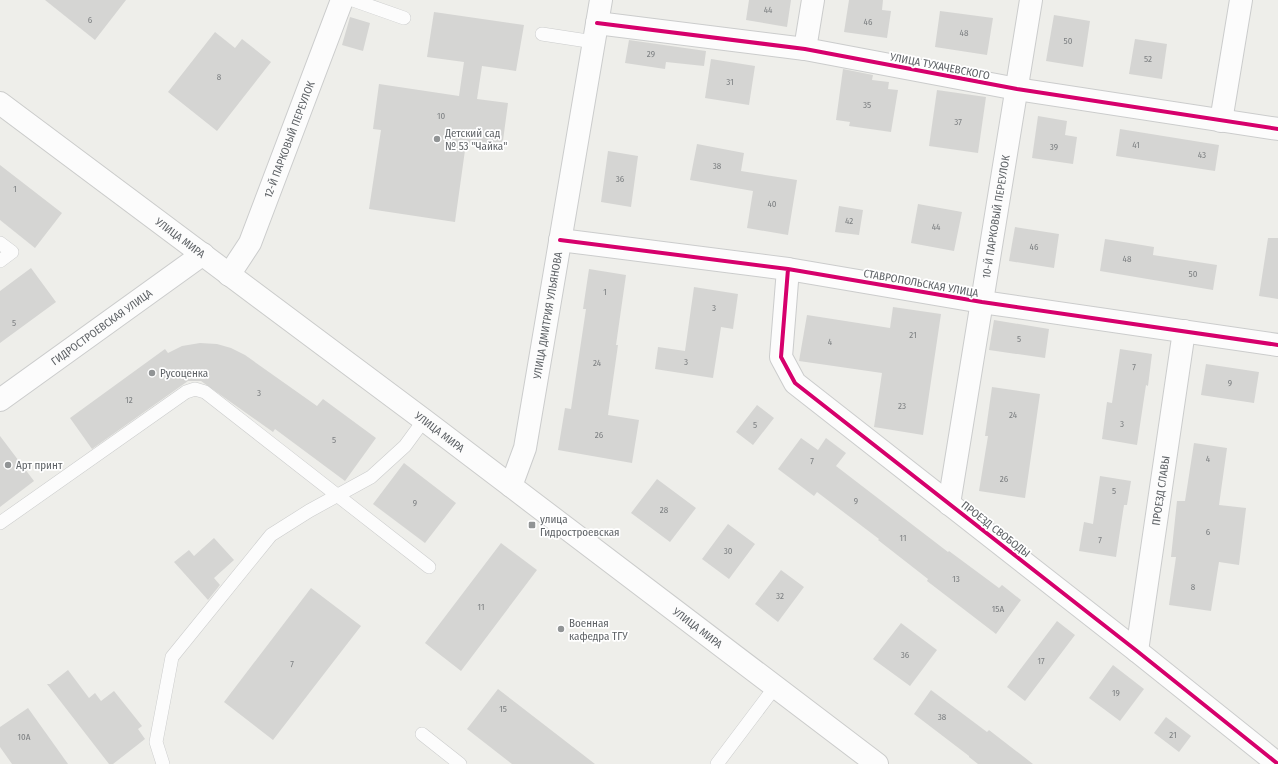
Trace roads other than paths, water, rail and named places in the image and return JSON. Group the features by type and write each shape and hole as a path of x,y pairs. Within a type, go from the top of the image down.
{"street":[{"name":"12-Й ПАРКОВЫЙ ПЕРЕУЛОК","path":"229,275 250,243 342,0"},
{"name":"УЛИЦА ДМИТРИЯ УЛЬЯНОВА","path":"511,486 525,448 601,0"},
{"path":"805,49 813,0"},
{"name":"10-Й ПАРКОВЫЙ ПЕРЕУЛОК","path":"949,504 1031,0"},
{"path":"1221,121 1241,0"},
{"name":"УЛИЦА ТУХАЧЕВСКОГО","path":"596,32 805,49 1017,89 1278,129"},
{"name":"УЛИЦА МИРА","path":"0,103 424,420 775,687 868,761"},
{"name":"СТАВРОПОЛЬСКАЯ УЛИЦА","path":"560,240 788,269 982,302 1278,345"},
{"name":"ГИДРОСТРОЕВСКАЯ УЛИЦА","path":"0,400 202,254"},
{"name":"ПРОЕЗД СВОБОДЫ","path":"788,269 781,357 795,383 1137,651 1278,764"},
{"name":"ПРОЕЗД СЛАВЫ","path":"1137,651 1184,331"}],"lane":[{"path":"353,0 404,18"},
{"path":"542,34 596,32"},
{"path":"0,243 12,252 0,261"},
{"path":"0,523 186,392 195,389 205,392 429,567"},
{"path":"163,764 156,742 172,657 271,535 309,511 371,477 405,446 424,420"},
{"path":"717,764 775,687"},
{"path":"422,734 460,764"}],"place":[{"name":"Детский сад № 53 \"Чайка\"","path":"437,139"},
{"name":"Русоценка","path":"152,373"},
{"name":"Арт принт","path":"8,465"},
{"name":"улица Гидростроевская","path":"532,525"},
{"name":"Военная кафедра ТГУ","path":"561,629"}]}
